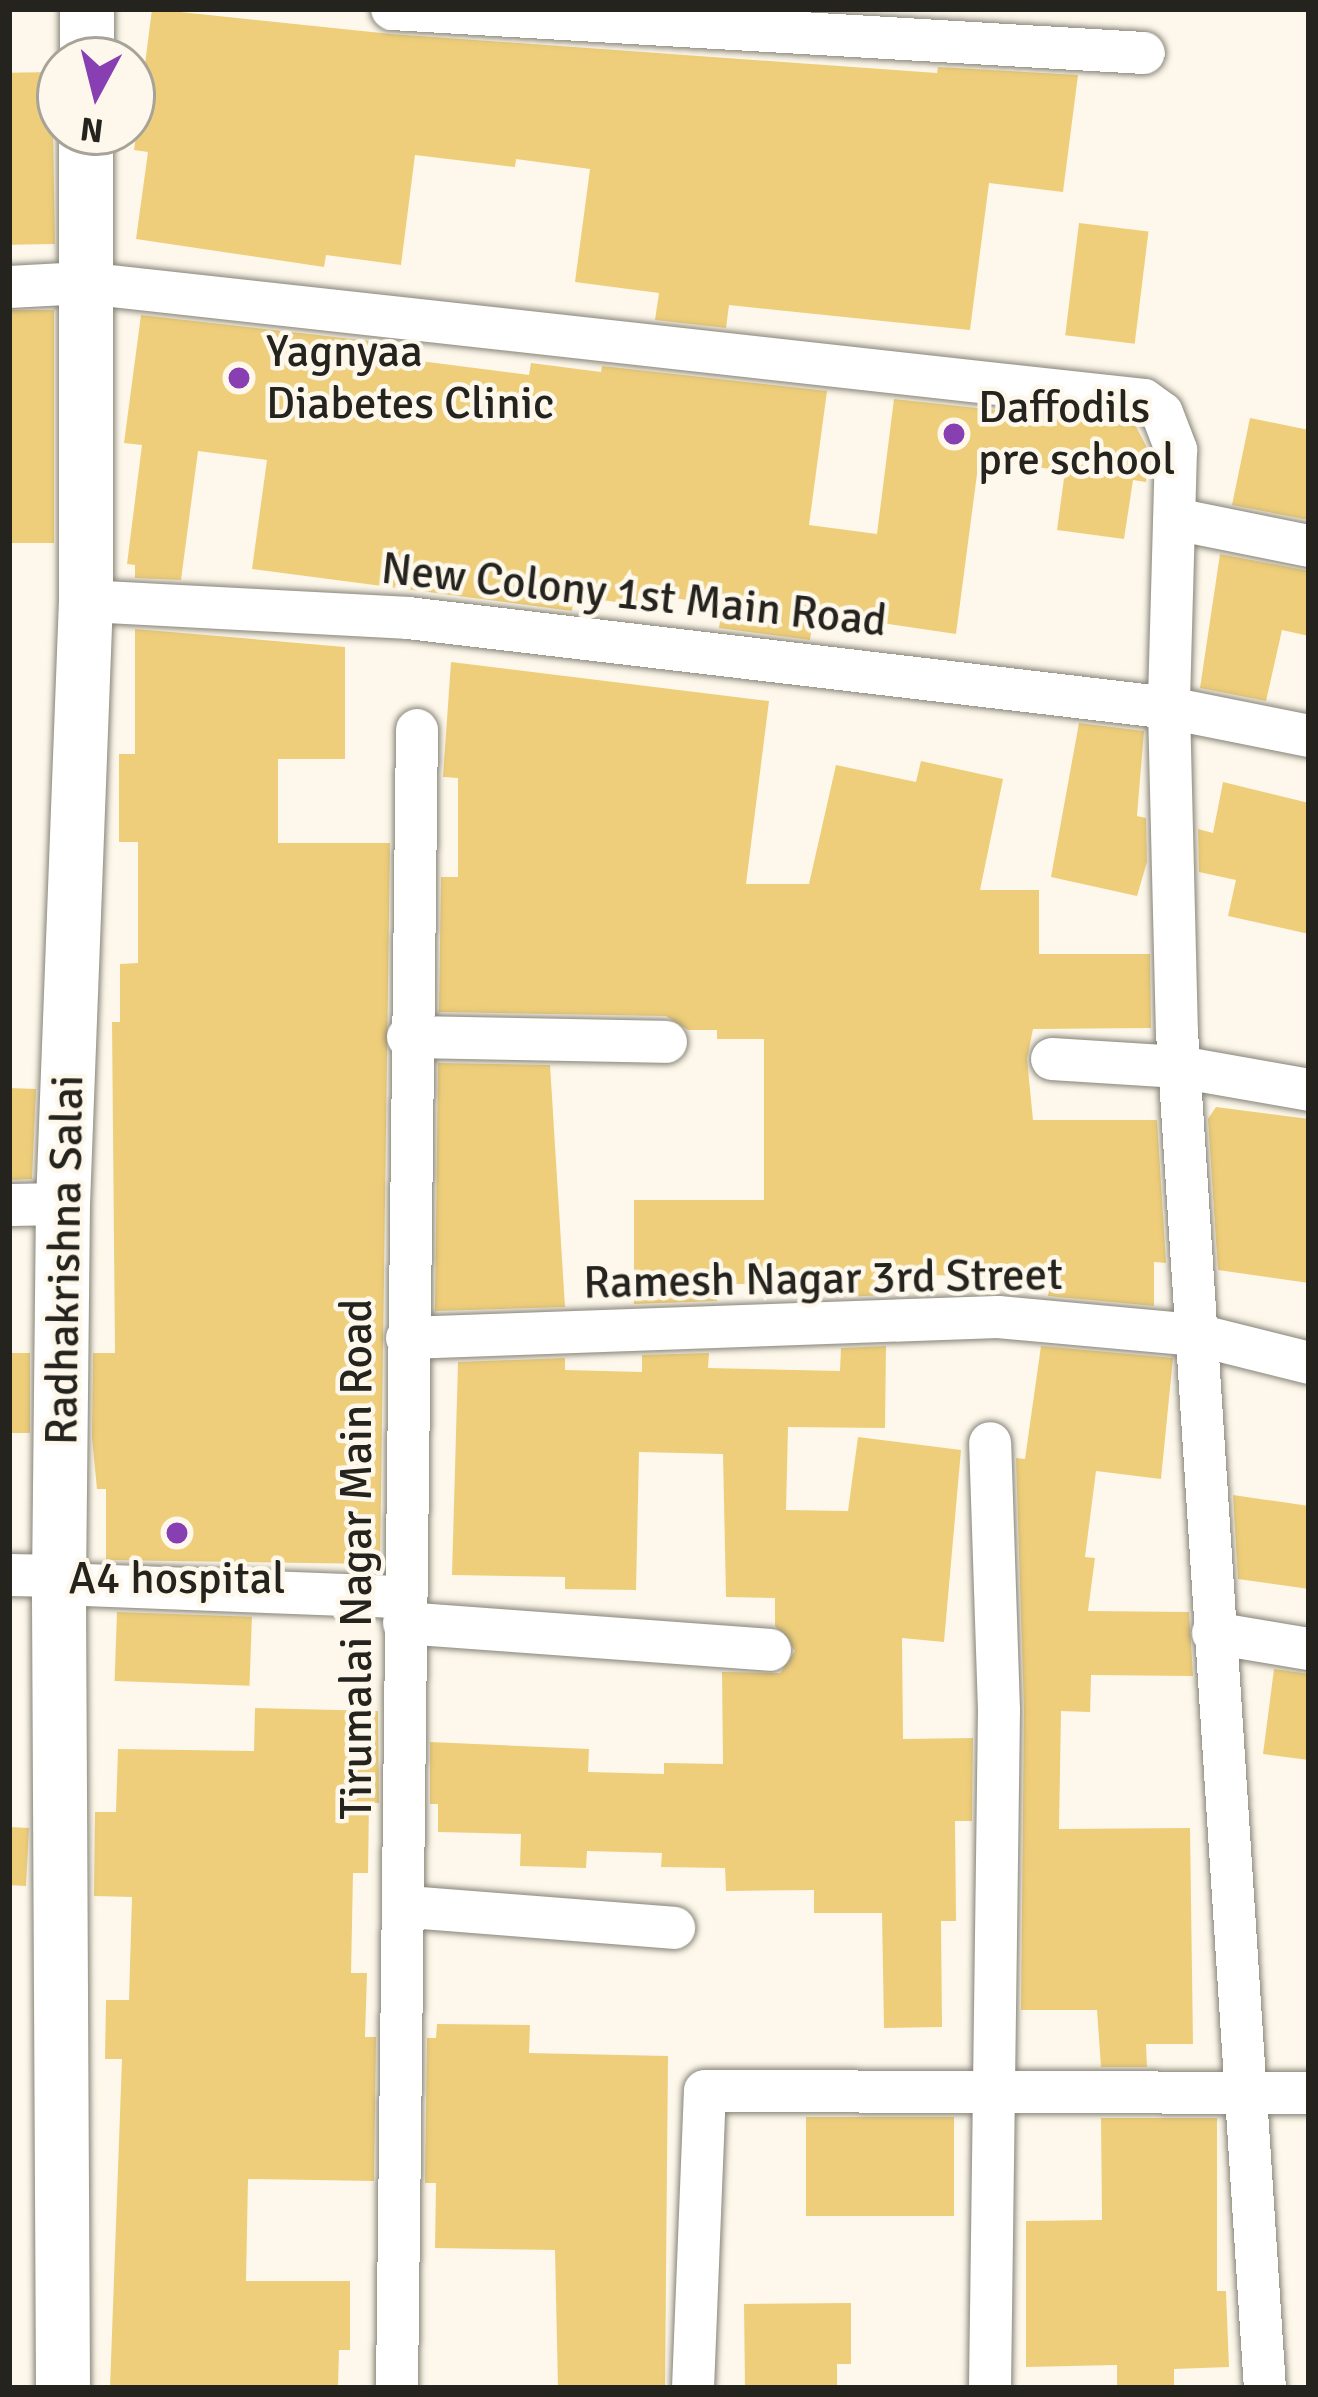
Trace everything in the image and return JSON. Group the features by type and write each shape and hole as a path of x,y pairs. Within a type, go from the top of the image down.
{"street":[{"path":"392,9 903,25 1144,53"},
{"name":"Radhakrishna Salai","path":"64,2388 42,1578 63,1204 86,601 86,156"},
{"path":"9,287 84,283 1144,400 1171,431 1174,519 1169,708 1178,1067 1213,1633 1250,2090 1265,2388"},
{"path":"1174,519 1309,546"},
{"name":"New Colony 1st Main Road","path":"86,601 408,618 1169,708 1309,736"},
{"name":"Tirumalai Nagar Main Road","path":"398,2388 409,1907 404,1610 408,1037 417,730"},
{"path":"408,1037 665,1042"},
{"path":"1052,1059 1178,1067 1309,1090"},
{"path":"9,1205 63,1204"},
{"name":"Ramesh Nagar 3rd Street","path":"407,1338 998,1317 1197,1335 1309,1363"},
{"path":"990,2388 999,1710 991,1443"},
{"path":"42,1578 404,1610 770,1650"},
{"path":"1213,1633 1309,1648"},
{"path":"409,1907 674,1928"},
{"path":"693,2388 705,2091 1309,2093"}],"building":[{"path":"152,9 391,34 937,73 938,67 1078,75 1063,192 989,183 970,330 729,305 726,328 655,320 659,293 575,282 590,169 516,159 515,167 415,155 401,265 326,255 324,267 136,239 147,156 156,156 156,36 149,36"},
{"path":"36,72 36,156 53,156 55,244 12,245 9,73"},
{"path":"1079,223 1148,232 1135,344 1065,335"},
{"path":"9,310 54,310 54,543 9,543"},
{"path":"141,315 422,347 420,361 529,375 531,363 601,372 602,366 827,391 809,525 877,534 894,399 1135,425 1150,453 1146,482 1133,480 1124,539 1057,530 1065,471 979,459 956,634 814,613 810,640 719,628 722,605 638,593 637,605 574,596 572,611 252,569 267,460 198,451 181,580 135,578 135,565 127,564 142,445 124,443"},
{"path":"1250,418 1309,430 1309,520 1232,505"},
{"path":"1220,554 1309,571 1309,636 1282,630 1266,701 1200,688"},
{"path":"135,629 345,647 345,759 278,759 278,843 390,843 380,1564 106,1560 106,1489 97,1489 92,1438 93,1353 115,1353 112,1022 120,1022 120,964 138,963 138,842 119,842 119,754 135,754"},
{"path":"451,662 769,701 746,884 809,884 836,765 916,782 921,761 1003,779 980,890 1039,890 1039,954 1150,954 1151,1028 1033,1029 1027,1059 1033,1120 1157,1120 1166,1263 1154,1262 1154,1306 1048,1296 1051,1278 887,1274 887,1295 842,1297 842,1284 717,1284 717,1301 634,1304 634,1200 764,1200 764,1039 717,1039 717,1030 688,1030 666,1016 439,1012 441,877 458,877 458,778 443,777"},
{"path":"1079,723 1144,731 1137,816 1146,818 1147,862 1137,896 1051,877"},
{"path":"1223,782 1309,803 1309,934 1228,916 1236,880 1199,872 1198,829 1213,833"},
{"path":"438,1063 550,1065 565,1307 435,1311"},
{"path":"9,1088 36,1089 32,1179 9,1180"},
{"path":"1216,1107 1309,1119 1309,1283 1218,1270 1208,1119"},
{"path":"886,1346 885,1428 788,1427 786,1510 848,1511 858,1437 961,1450 944,1642 902,1638 903,1739 973,1738 972,1821 955,1821 956,1921 941,1921 942,2027 884,2028 882,1913 814,1913 814,1890 726,1891 725,1868 661,1867 662,1853 587,1851 586,1868 520,1866 521,1834 438,1832 438,1804 430,1804 430,1742 589,1749 588,1772 664,1774 664,1763 723,1764 722,1672 780,1673 795,1651 775,1626 775,1598 726,1597 723,1454 639,1452 636,1590 565,1589 565,1577 452,1575 458,1362 565,1358 565,1370 642,1372 642,1355 709,1353 708,1368 840,1371 841,1348"},
{"path":"1041,1346 1173,1358 1161,1479 1096,1471 1085,1557 1095,1558 1088,1611 1189,1612 1193,1676 1091,1675 1090,1712 1061,1711 1059,1829 1190,1828 1193,2044 1146,2044 1147,2067 1101,2067 1097,2010 1021,2010 1024,1709 1016,1458 1025,1459"},
{"path":"9,1353 30,1353 30,1433 9,1433"},
{"path":"1233,1495 1309,1506 1309,1589 1238,1579"},
{"path":"117,1612 252,1617 250,1686 115,1681"},
{"path":"1274,1669 1309,1674 1309,1760 1263,1754"},
{"path":"255,1708 378,1711 379,1803 369,1803 368,1873 353,1873 351,1973 367,1973 365,2037 376,2037 374,2181 248,2179 246,2281 350,2281 350,2350 339,2350 338,2388 110,2388 122,2059 105,2059 106,2000 129,2000 132,1897 94,1896 95,1812 116,1812 118,1749 254,1751"},
{"path":"9,1827 29,1828 26,1886 9,1885"},
{"path":"437,2024 530,2025 529,2053 668,2056 665,2388 558,2388 555,2250 435,2248 436,2183 425,2183 427,2038 436,2038"},
{"path":"806,2117 954,2117 954,2216 806,2216"},
{"path":"1101,2118 1217,2118 1217,2291 1226,2291 1229,2367 1174,2369 1174,2388 1117,2388 1117,2365 1026,2367 1026,2221 1102,2220"},
{"path":"851,2303 851,2364 837,2364 837,2388 745,2388 744,2304"}],"place":[{"name":"Yagnyaa Diabetes Clinic","path":"239,378"},
{"name":"Daffodils pre school","path":"954,434"},
{"name":"A4 hospital","path":"177,1533"}]}
